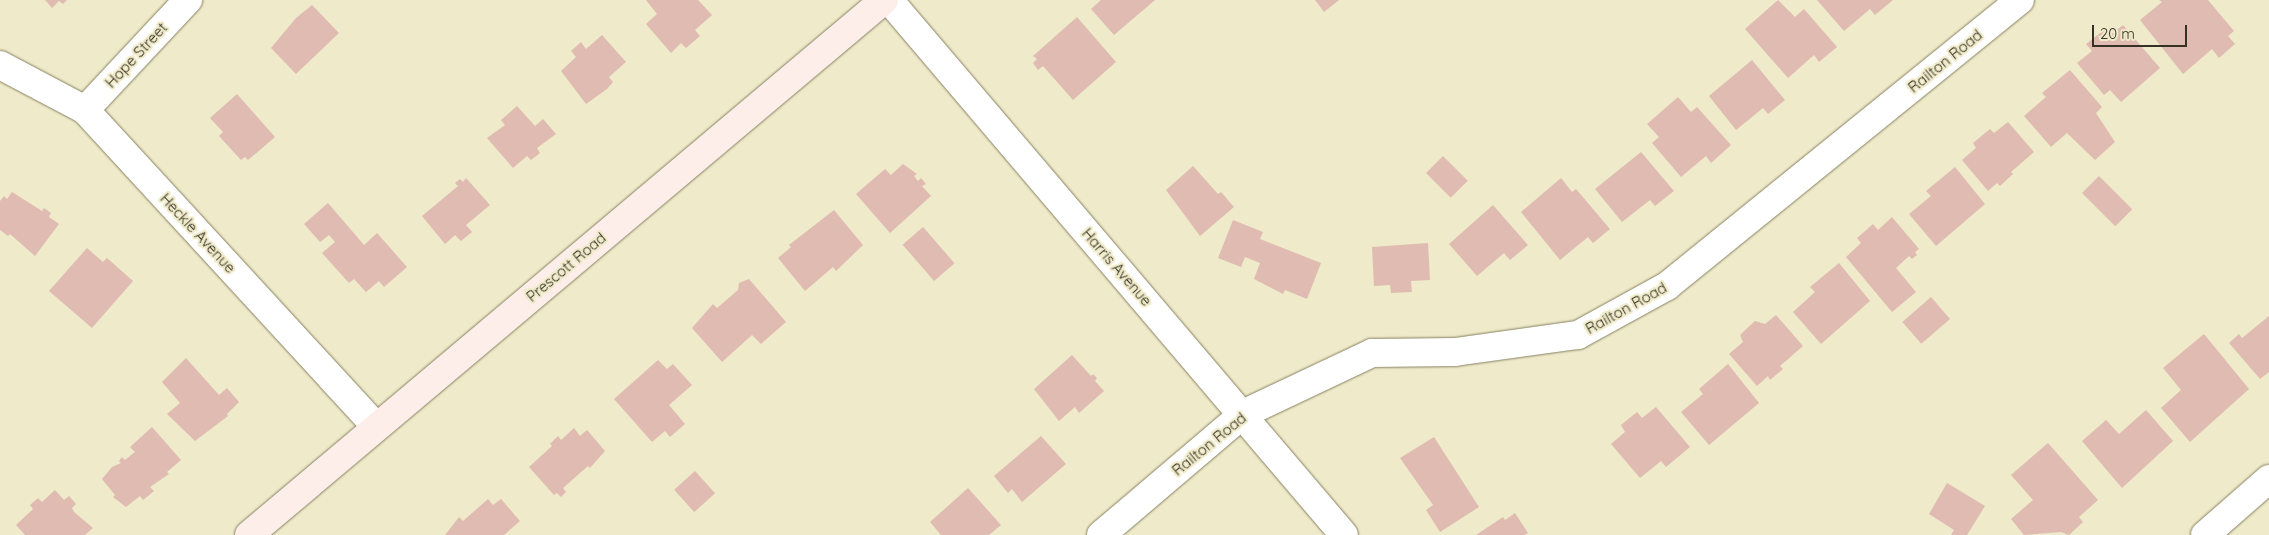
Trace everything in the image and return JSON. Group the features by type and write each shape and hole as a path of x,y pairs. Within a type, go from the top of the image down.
{"main road":[{"name":"Prescott Road","path":"249,535 376,426 884,0"}],"street":[{"name":"Hope Street","path":"85,110 188,0"},
{"name":"Harris Avenue","path":"890,0 1344,535"},
{"name":"Railton Road","path":"1101,535 1243,414 1372,353 1455,352 1578,335 1667,286 2020,0"},
{"name":"Heckle Avenue","path":"0,66 85,110 376,426"},
{"path":"2205,535 2269,479"}],"building":[{"path":"45,0 67,0 63,4 59,1 52,8"},
{"path":"646,0 698,0 712,15 695,30 700,36 686,48 681,43 671,53 646,24 657,14"},
{"path":"1101,0 1155,0 1114,35 1091,9"},
{"path":"1315,0 1339,0 1324,12"},
{"path":"1778,0 1795,17 1804,9 1837,47 1819,62 1814,55 1788,78 1745,29"},
{"path":"1817,0 1893,0 1875,15 1870,9 1844,31"},
{"path":"2159,0 2208,0 2234,31 2228,36 2235,44 2219,58 2212,49 2183,74 2140,20 2162,2"},
{"path":"312,5 339,33 296,74 271,48 296,18"},
{"path":"1077,17 1116,62 1073,100 1043,66 1038,70 1033,63 1037,59 1033,56"},
{"path":"2123,25 2160,68 2121,102 2110,90 2104,95 2077,63 2092,51 2086,44 2104,30 2109,36"},
{"path":"602,35 626,62 609,77 613,82 607,89 586,104 561,71 576,57 571,51 581,42 586,49"},
{"path":"1752,60 1785,100 1768,114 1763,108 1736,130 1709,96"},
{"path":"2070,70 2102,107 2096,113 2115,142 2095,160 2067,133 2051,147 2024,116 2046,97 2042,93"},
{"path":"237,94 275,137 248,160 245,157 241,160 219,136 223,132 210,118"},
{"path":"1678,97 1691,112 1697,107 1731,145 1711,163 1706,156 1681,177 1652,143 1659,137 1647,124"},
{"path":"517,106 535,126 543,119 556,134 537,148 540,153 531,160 527,156 513,168 487,138 505,125 501,120"},
{"path":"2008,122 2034,152 2011,172 2013,174 2000,186 1997,183 1988,191 1962,160 1976,148 1973,143 1990,129 1994,133"},
{"path":"1641,152 1674,191 1655,206 1650,200 1622,222 1595,189"},
{"path":"1443,156 1468,181 1451,198 1426,173"},
{"path":"903,164 917,174 914,176 918,181 921,178 926,184 922,186 931,196 890,233 856,194 885,169 891,175"},
{"path":"1193,166 1218,194 1221,192 1234,207 1200,236 1166,190"},
{"path":"1955,167 1985,204 1936,246 1909,214 1931,196 1926,191"},
{"path":"2099,176 2132,209 2115,226 2082,193"},
{"path":"466,178 490,205 466,225 472,232 461,241 455,235 445,244 422,216 458,186 455,183 460,179 463,182"},
{"path":"1561,178 1572,192 1576,189 1610,229 1593,243 1588,237 1560,260 1521,212"},
{"path":"12,192 42,211 44,208 51,213 49,217 59,224 35,256 10,234 8,236 0,230 0,201 4,196 7,199"},
{"path":"328,203 364,245 377,233 407,267 384,287 379,281 366,292 354,279 349,283 322,253 335,242 329,235 320,242 304,224"},
{"path":"1493,205 1528,245 1510,260 1504,253 1477,276 1449,244"},
{"path":"834,210 863,245 836,271 833,267 805,291 778,258 791,247 789,245"},
{"path":"1892,217 1919,249 1915,252 1917,255 1912,259 1909,256 1896,268 1916,292 1892,312 1846,257 1861,243 1857,238 1873,224 1878,230"},
{"path":"1233,220 1263,232 1260,239 1321,263 1307,299 1285,290 1283,294 1254,279 1260,263 1245,257 1241,267 1218,258"},
{"path":"923,227 954,263 934,281 903,245"},
{"path":"1428,243 1430,280 1411,281 1412,292 1391,293 1390,285 1374,286 1372,247"},
{"path":"87,248 103,262 107,258 133,281 92,328 49,291"},
{"path":"1839,263 1870,301 1821,344 1793,312 1815,292 1810,287"},
{"path":"749,279 786,322 761,344 752,335 722,362 692,328 713,304 717,308 738,290 739,283"},
{"path":"1931,297 1950,319 1921,344 1902,322"},
{"path":"1776,315 1803,346 1780,366 1783,369 1770,380 1768,376 1757,386 1729,354 1743,342 1740,335 1755,321 1765,324"},
{"path":"2269,316 2269,372 2260,379 2229,343 2239,334 2242,338"},
{"path":"2204,334 2249,389 2190,442 2161,408 2181,390 2163,368"},
{"path":"1072,355 1091,376 1093,374 1097,378 1095,381 1104,391 1079,413 1075,407 1059,421 1034,389"},
{"path":"186,358 219,395 227,388 239,402 227,414 228,416 195,441 167,414 180,403 162,382"},
{"path":"658,360 667,369 673,364 692,385 669,405 685,424 670,437 665,431 652,442 614,399"},
{"path":"1728,364 1759,403 1709,445 1681,412 1703,394 1699,389"},
{"path":"1656,407 1690,447 1666,467 1661,461 1640,478 1611,444 1625,432 1621,425 1637,412 1642,418"},
{"path":"2146,410 2173,441 2122,488 2082,441 2106,420 2119,434"},
{"path":"152,427 181,460 167,472 169,474 150,487 154,491 143,500 140,496 126,507 113,497 115,495 102,479 112,467 121,463 119,461 122,457 125,460 135,452 130,447"},
{"path":"574,428 580,436 587,430 605,451 590,468 588,466 563,488 566,492 561,497 557,493 554,495 529,467 552,446 550,444 558,436 561,440"},
{"path":"1041,436 1066,464 1022,502 1012,489 1008,493 994,476"},
{"path":"1434,437 1479,507 1440,532 1426,510 1433,505 1400,458"},
{"path":"2048,443 2098,500 2079,517 2083,522 2069,535 2061,532 2024,535 2011,519 2033,500 2011,475"},
{"path":"695,471 715,493 694,512 674,490"},
{"path":"1947,483 1985,506 1967,535 1951,535 1954,530 1929,514"},
{"path":"968,488 1001,525 989,535 941,535 930,522"},
{"path":"55,490 64,500 69,496 76,504 72,508 74,512 93,528 85,535 25,535 16,525 33,509 30,505 38,498 42,502"},
{"path":"488,499 493,505 501,499 520,521 504,535 445,535 459,517 463,521"},
{"path":"1515,513 1528,533 1525,535 1476,535 1503,517 1505,520"}]}
